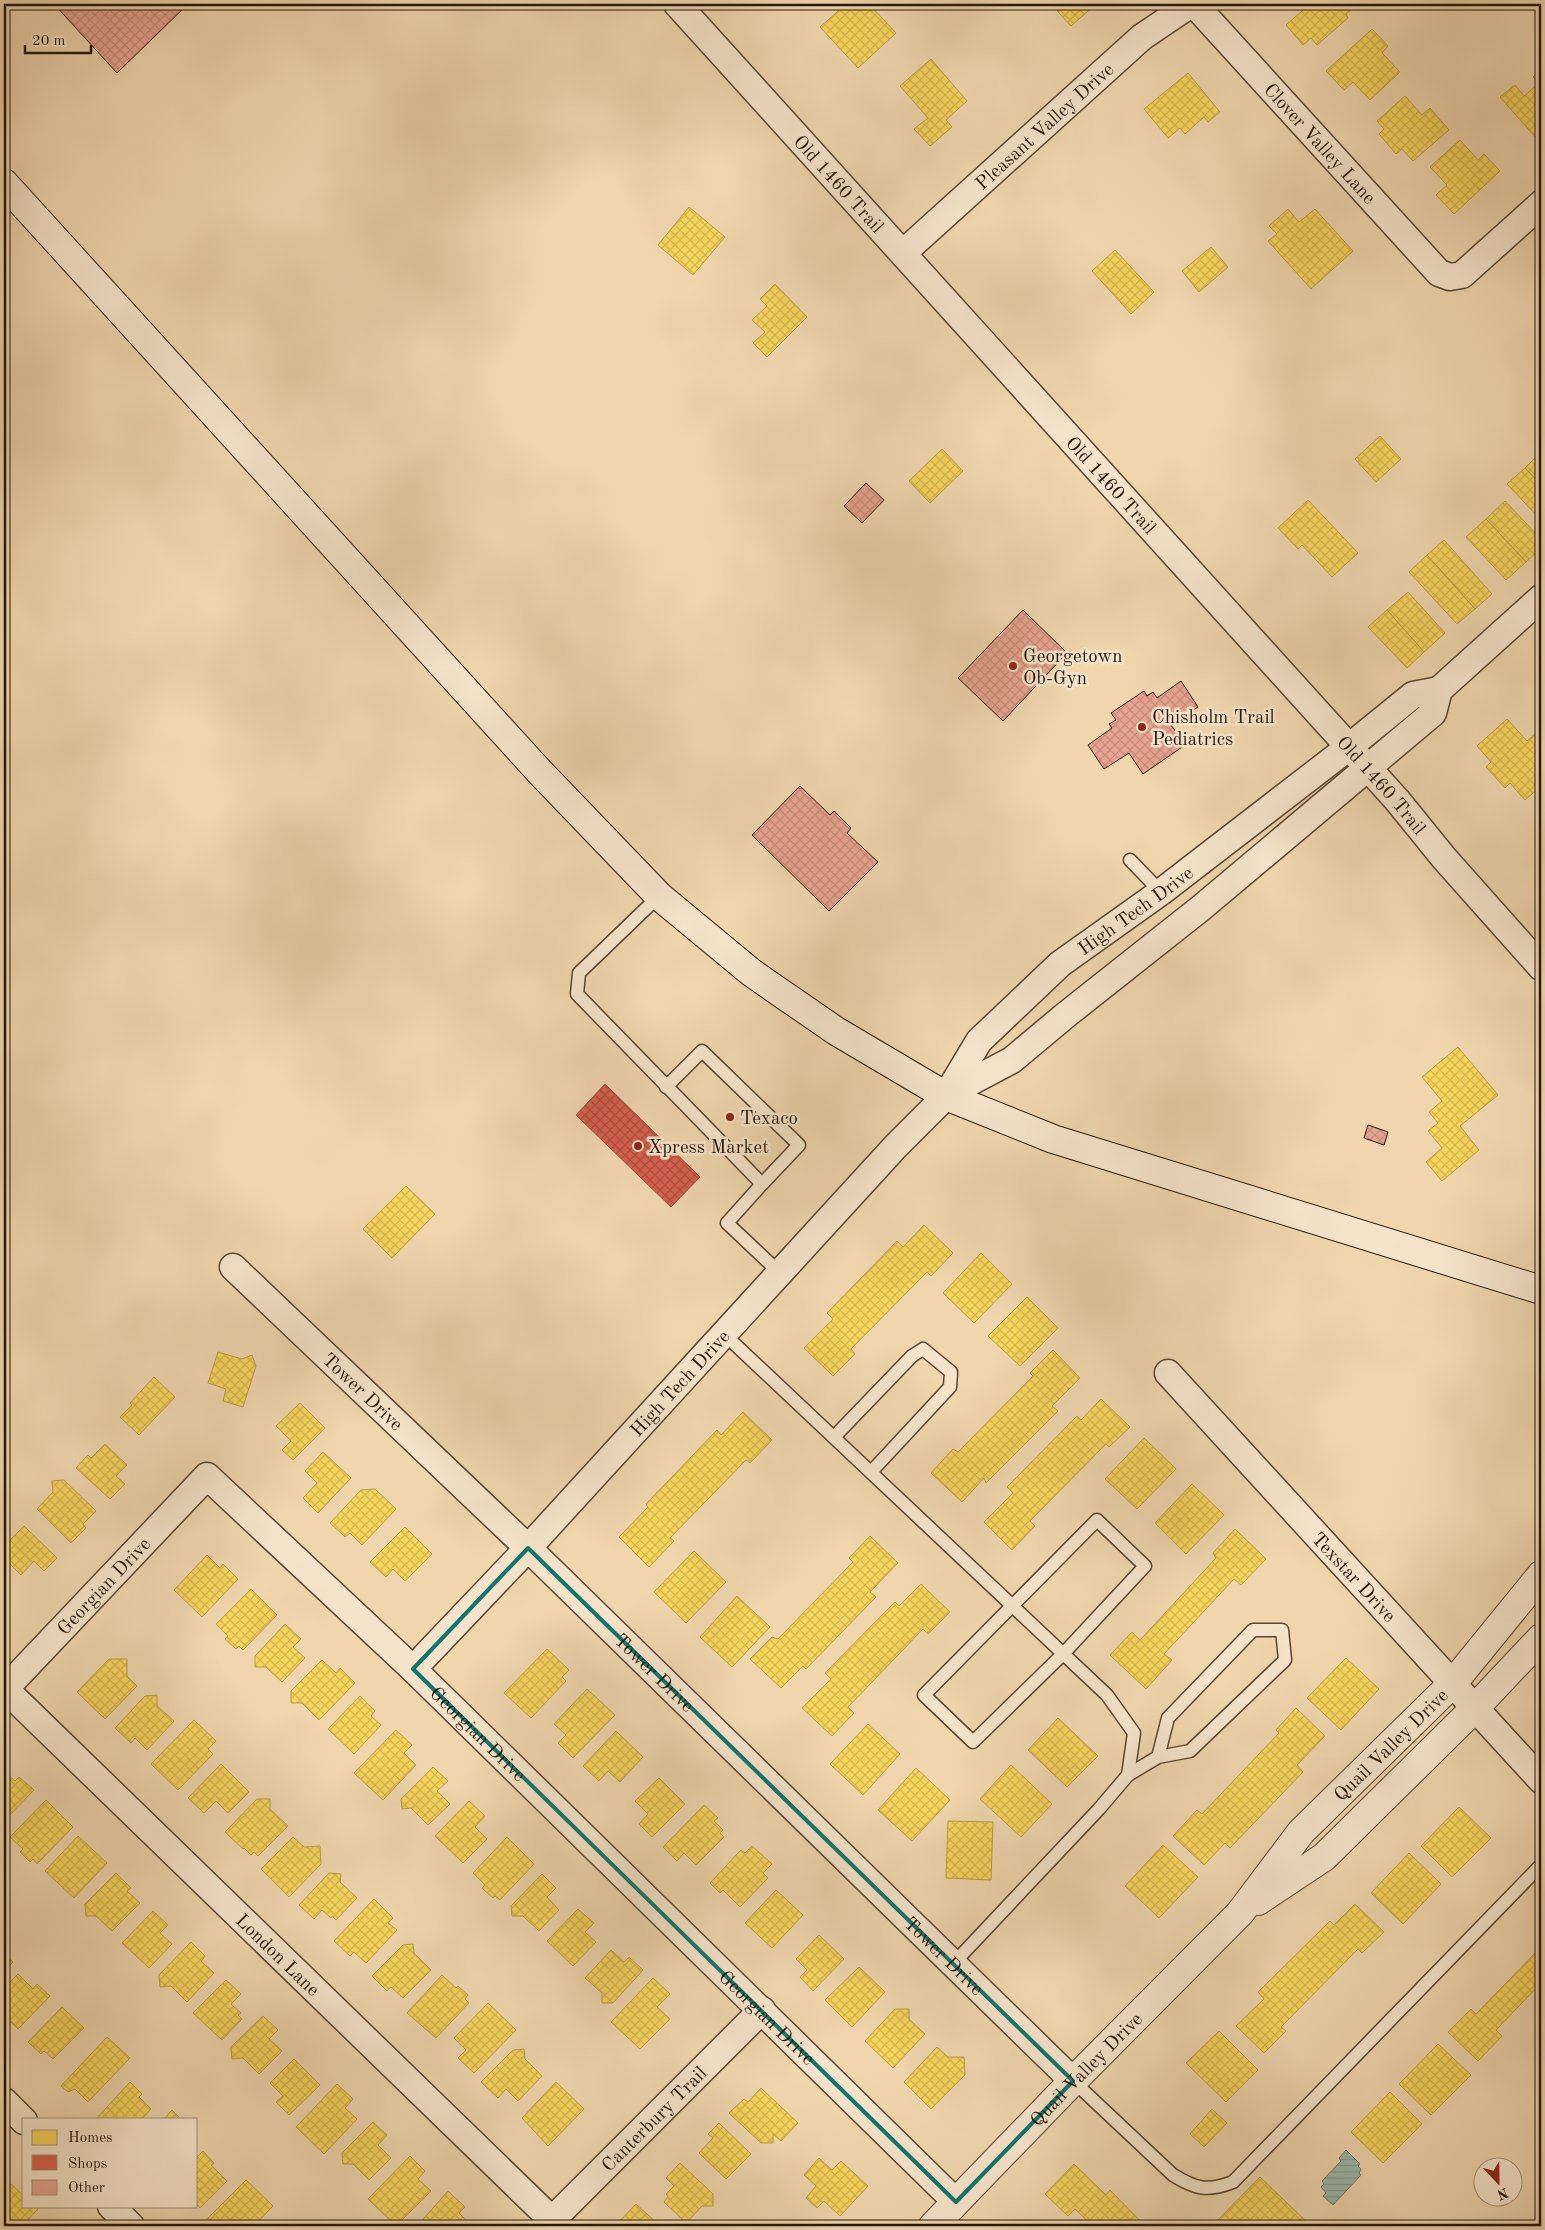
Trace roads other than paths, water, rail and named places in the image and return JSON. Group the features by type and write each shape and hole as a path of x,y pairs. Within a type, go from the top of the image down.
{"main road":[{"path":"4,183 538,770 660,896 752,973 836,1031 946,1096 1053,1138 1541,1290"},
{"name":"Quail Valley Drive","path":"934,2226 1072,2081 1240,1914 1301,1832 1453,1683 1541,1575"},
{"name":"Quail Valley Drive","path":"1240,1914 1324,1857 1476,1707 1541,1638"}],"street":[{"name":"Old 1460 Trail","path":"678,4 1349,747 1541,967"},
{"name":"Pleasant Valley Drive","path":"903,253 1142,37 1192,4"},
{"name":"Clover Valley Lane","path":"1192,4 1440,273 1450,278 1462,275 1541,204"},
{"path":"1439,690 1541,598"},
{"name":"High Tech Drive","path":"413,1669 528,1548 780,1273 946,1096 979,1041 1060,964 1160,892 1349,747 1413,695 1439,690 1432,713 1201,908 1066,1014 1012,1060 946,1096"},
{"name":"Tower Drive","path":"233,1267 528,1548 1072,2081"},
{"name":"Texstar Drive","path":"1168,1373 1541,1780"},
{"name":"Georgian Drive","path":"4,1689 207,1476 413,1669 956,2202"},
{"name":"London Lane","path":"4,1689 549,2223"},
{"name":"Canterbury Trail","path":"549,2223 762,2010"},
{"path":"4,2102 22,2119"},
{"path":"113,2208 131,2226"}],"lane":[{"path":"1130,860 1160,892"},
{"path":"660,896 579,973 577,994 762,1184"},
{"path":"666,1087 702,1051 799,1145 727,1223 780,1273"},
{"path":"724,1334 1106,1695 1134,1734 1128,1775"},
{"path":"834,1437 912,1356 923,1349 951,1372 950,1387 871,1472"},
{"path":"1097,1520 1145,1566 1063,1654 973,1742 924,1695 1013,1606 1097,1520"},
{"path":"953,1964 1099,1809 1128,1775 1158,1757 1190,1750 1285,1660 1282,1630 1253,1630 1168,1718 1158,1757"},
{"path":"1072,2081 1173,2175 1192,2187 1218,2188 1232,2182 1541,1865"}],"place":[{"name":"Georgetown Ob-Gyn","path":"1013,666"},
{"name":"Chisholm Trail Pediatrics","path":"1142,727"},
{"name":"Texaco","path":"730,1117"},
{"name":"Xpress Market","path":"638,1146"}]}
